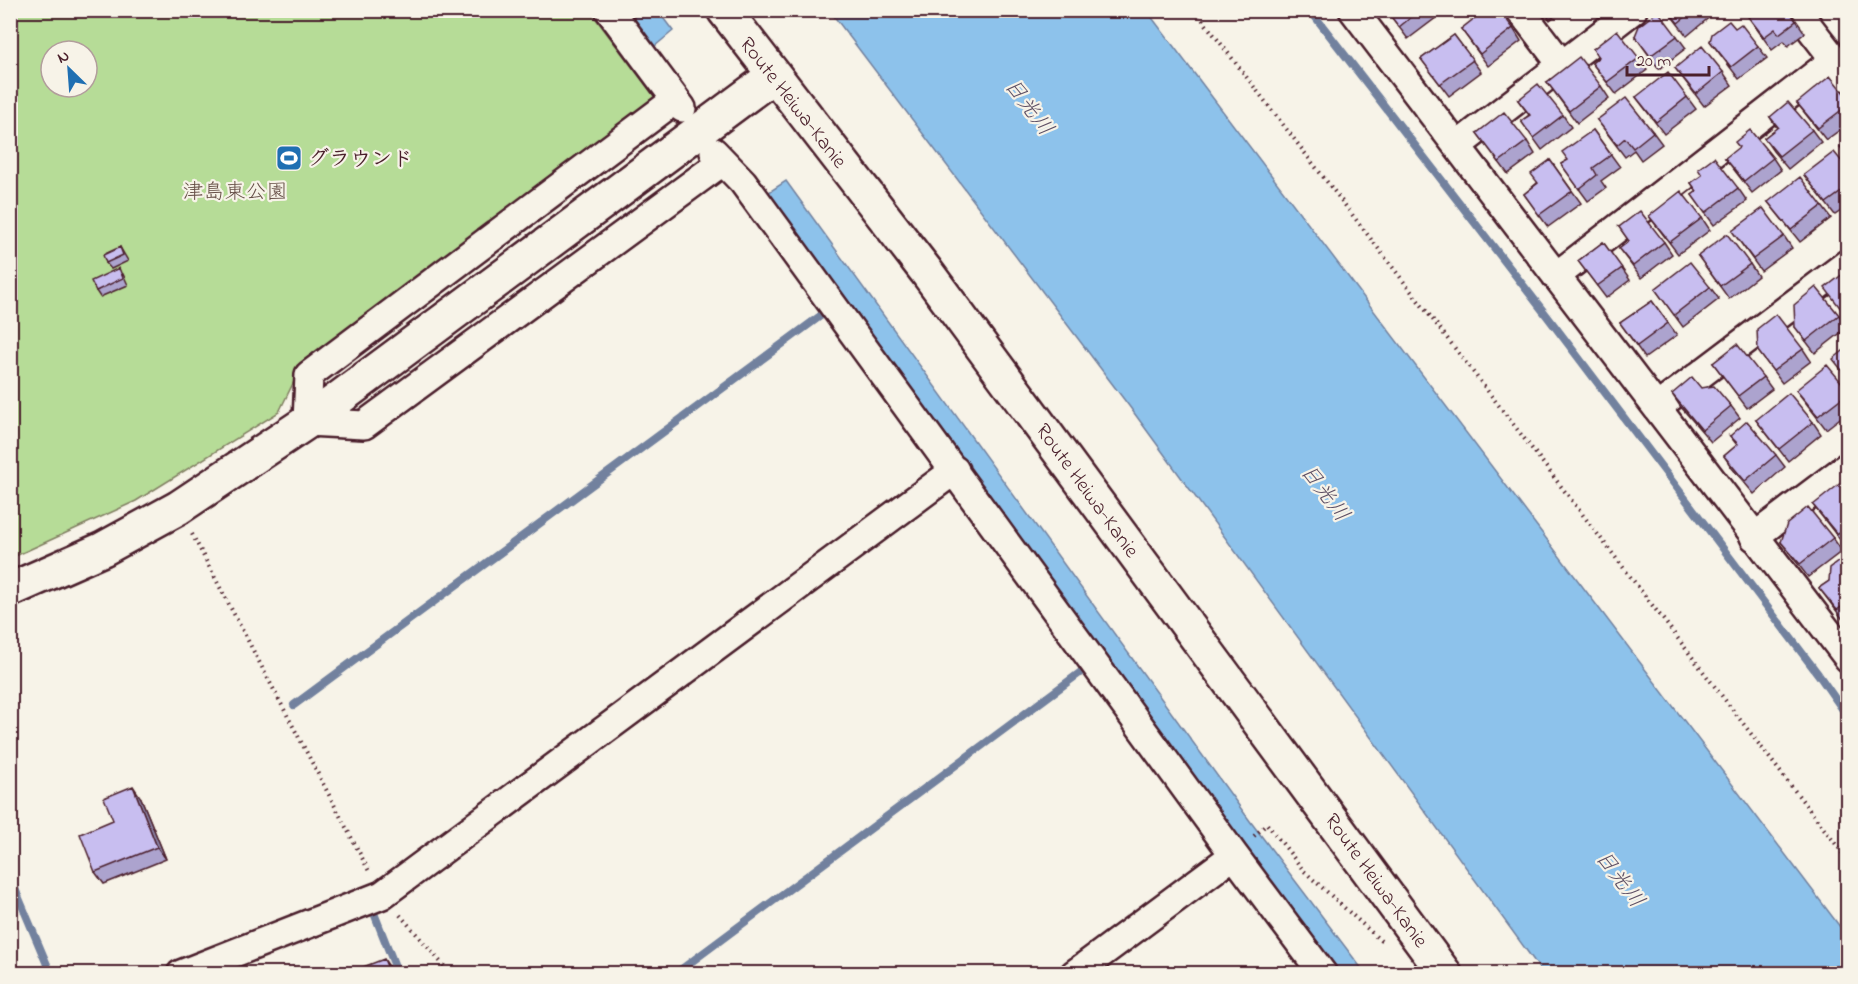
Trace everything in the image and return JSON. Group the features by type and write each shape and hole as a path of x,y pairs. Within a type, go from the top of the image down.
{"main road":[{"name":"Route Heiwa-Kanie","path":"724,10 926,271 1445,974"},
{"path":"10,590 103,549 178,508 307,422 773,76"}],"street":[{"path":"609,10 679,104 309,375 307,422 364,425 718,157 743,182 1323,974"},
{"path":"1353,10 1848,658"},
{"path":"1520,10 1562,65"},
{"path":"1457,146 1633,10"},
{"path":"1556,276 1841,68 1796,10"},
{"path":"1656,408 1848,263"},
{"path":"1754,537 1848,466"},
{"path":"181,974 382,896 955,470"},
{"path":"1074,974 1234,855"}],"path":[{"path":"1195,10 1848,860"},
{"path":"178,508 382,896 451,974"},
{"path":"1267,824 1304,870 1381,942"}],"green space":[{"name":"グラウンド","path":"10,11 590,11 657,103 302,365 279,412 136,501 11,558"}],"water":[{"path":"629,11 658,11 673,31 655,46"},
{"name":"日光川","path":"830,11 1147,11 1847,936 1847,973 1543,973 1129,406"},
{"path":"786,181 1250,821 1365,973 1336,973 766,194"}],"building":[{"path":"1386,10 1420,10 1399,27"},
{"path":"1485,10 1499,10 1513,28 1480,54 1461,29"},
{"path":"1668,10 1694,10 1678,23"},
{"path":"1749,10 1789,10 1796,21 1779,34 1775,29 1764,37 1746,14"},
{"path":"1658,11 1677,36 1650,56 1635,36 1639,26"},
{"path":"1729,21 1735,28 1741,24 1758,46 1731,67 1710,41 1712,34"},
{"path":"1617,30 1639,58 1607,82 1592,63 1599,57 1593,49"},
{"path":"1454,35 1473,60 1440,84 1421,59"},
{"path":"1702,46 1723,72 1696,94 1675,68"},
{"path":"1579,57 1601,86 1569,111 1547,82"},
{"path":"1668,72 1687,97 1656,122 1636,97"},
{"path":"1830,76 1848,98 1848,105 1818,128 1797,103"},
{"path":"1538,84 1563,115 1533,138 1521,121 1530,115 1518,100"},
{"path":"1626,98 1653,132 1633,148 1625,138 1617,145 1597,120"},
{"path":"1788,102 1812,130 1779,156 1764,138 1778,127 1770,117"},
{"path":"1504,112 1527,141 1499,162 1477,133"},
{"path":"1593,130 1611,155 1593,168 1597,175 1579,189 1561,164 1568,160 1562,152"},
{"path":"1750,130 1773,158 1744,181 1725,158 1739,147 1735,142"},
{"path":"1848,142 1848,156 1840,147"},
{"path":"1834,152 1848,169 1848,187 1826,203 1804,175"},
{"path":"1714,157 1738,188 1705,213 1692,195 1697,191 1691,183 1702,175 1698,169"},
{"path":"1550,160 1572,191 1539,215 1524,194 1538,183 1531,174"},
{"path":"1800,177 1822,206 1791,230 1768,202"},
{"path":"1681,191 1702,218 1670,242 1649,216"},
{"path":"1763,208 1784,236 1753,259 1732,231"},
{"path":"1640,211 1664,242 1633,266 1619,249 1629,241 1619,227"},
{"path":"1727,234 1750,264 1720,286 1698,256"},
{"path":"1603,242 1622,268 1597,286 1578,261"},
{"path":"120,247 123,255 106,263 103,255"},
{"path":"1690,262 1710,287 1674,315 1655,289"},
{"path":"119,268 123,278 96,291 91,281"},
{"path":"1848,270 1848,313 1845,314 1825,288"},
{"path":"1816,287 1839,315 1806,341 1795,327 1794,305"},
{"path":"1652,301 1668,323 1637,346 1620,323"},
{"path":"1776,314 1803,349 1773,371 1758,351 1757,329"},
{"path":"1737,344 1763,377 1738,396 1713,363"},
{"path":"1848,347 1848,378 1833,359"},
{"path":"1827,365 1848,390 1848,393 1818,416 1796,390"},
{"path":"1692,377 1701,388 1714,386 1731,406 1702,430 1672,394"},
{"path":"1789,393 1813,422 1779,449 1756,420"},
{"path":"1747,421 1776,455 1745,481 1724,456 1738,444 1730,436"},
{"path":"1842,482 1848,490 1848,525 1837,534 1813,505"},
{"path":"1808,507 1833,538 1800,564 1781,542 1787,524"},
{"path":"1847,555 1848,602 1837,610 1819,588 1829,581 1830,568"},
{"path":"133,786 157,847 95,872 80,834 113,820 104,798"},
{"path":"384,959 390,974 345,974"}],"waterway":[{"path":"1310,10 1547,316 1818,674 1848,717"},
{"path":"294,705 823,314"},
{"path":"675,974 1081,672"},
{"path":"10,877 51,974"},
{"path":"367,910 372,908 398,974"}],"place":[{"name":"グラウンド","path":"289,158"}],"park label":[{"name":"津島東公園","path":"235,191"}]}
